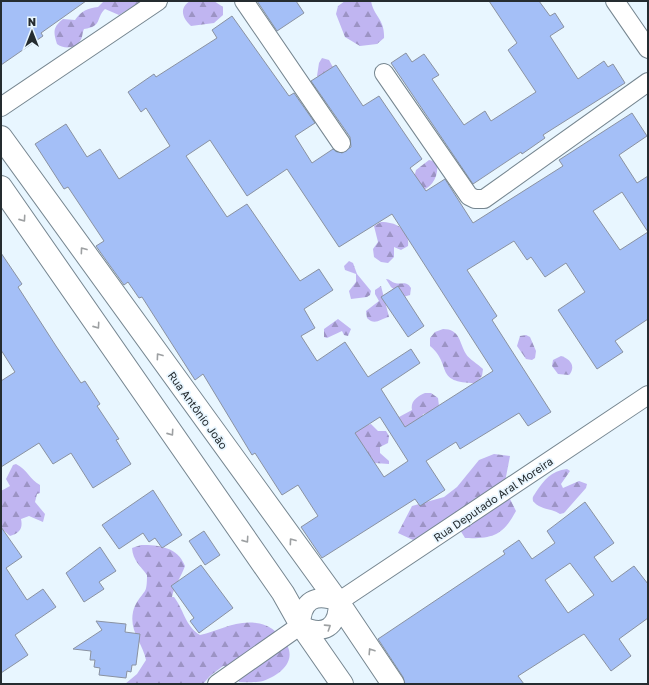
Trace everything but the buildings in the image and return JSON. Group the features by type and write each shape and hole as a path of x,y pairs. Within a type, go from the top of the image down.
{"main road":[{"name":"Rua Antônio João","path":"1,137 338,602 393,684"},
{"path":"1,187 283,593 301,625 342,684"}],"street":[{"path":"1,107 158,1"},
{"path":"244,1 341,143"},
{"path":"615,1 648,48"},
{"path":"384,73 469,196 475,200 484,200 648,82"},
{"name":"Rua Deputado Aral Moreira","path":"338,602 648,395"},
{"path":"217,684 301,625 303,610 312,600 325,598 338,602 337,617 328,628 315,631 301,625"}],"green space":[{"path":"104,1 142,1 119,15 105,9 94,26 84,29 81,40 76,46 66,47 57,44 55,30 57,25 63,19 75,20 82,12 98,7"},
{"path":"190,1 214,1 223,7 223,15 214,23 191,26 183,13 184,7"},
{"path":"345,1 371,1 374,11 383,26 384,38 377,44 360,46 345,37 336,14 338,6"},
{"path":"322,58 329,60 336,73 320,78 317,76 319,63"},
{"path":"429,160 437,162 436,177 431,185 418,192 412,186 416,170"},
{"path":"381,222 397,225 407,235 408,240 408,246 401,250 394,247 394,257 388,263 381,262 374,257 373,249 378,242 374,226"},
{"path":"349,261 353,263 357,274 371,291 370,295 367,297 351,299 349,291 356,282 356,274 345,270 344,266"},
{"path":"386,279 389,279 395,283 407,284 411,288 410,295 403,297 391,287"},
{"path":"381,286 389,317 373,322 367,318 366,311 379,301 375,294 375,290"},
{"path":"338,319 351,329 348,336 344,335 342,331 327,338 324,337 324,329"},
{"path":"443,329 453,331 456,334 467,356 483,369 482,376 476,383 454,380 449,376 437,353 430,346 430,338 435,332"},
{"path":"526,335 530,337 536,351 535,358 532,360 526,359 517,346 520,336"},
{"path":"561,356 570,361 572,369 569,375 558,374 552,366 553,360"},
{"path":"425,393 431,393 438,398 439,406 430,413 423,414 422,418 406,430 398,419 399,417 412,410 413,401"},
{"path":"371,424 378,431 386,431 389,436 388,443 380,447 380,453 389,461 389,464 375,463 366,455 364,447 349,431"},
{"path":"494,454 510,456 504,487 516,511 502,530 496,534 483,538 465,538 457,525 413,540 398,533 412,506 444,497 457,487 479,460"},
{"path":"16,464 40,485 40,493 37,494 35,502 45,514 43,522 29,516 21,519 22,525 20,530 10,536 1,528 1,491 10,486 6,479 13,465"},
{"path":"567,469 570,471 561,484 563,488 579,481 587,484 586,488 564,513 560,514 536,504 533,501 533,497 545,480 552,474"},
{"path":"141,545 167,548 178,555 182,560 185,566 174,589 172,597 174,597 191,627 195,631 200,635 234,624 248,622 266,626 278,633 286,643 289,650 288,663 284,668 271,678 257,682 239,682 232,667 223,666 210,676 203,684 125,684 137,674 146,660 132,619 135,606 147,586 147,575 135,560 132,548"}]}
